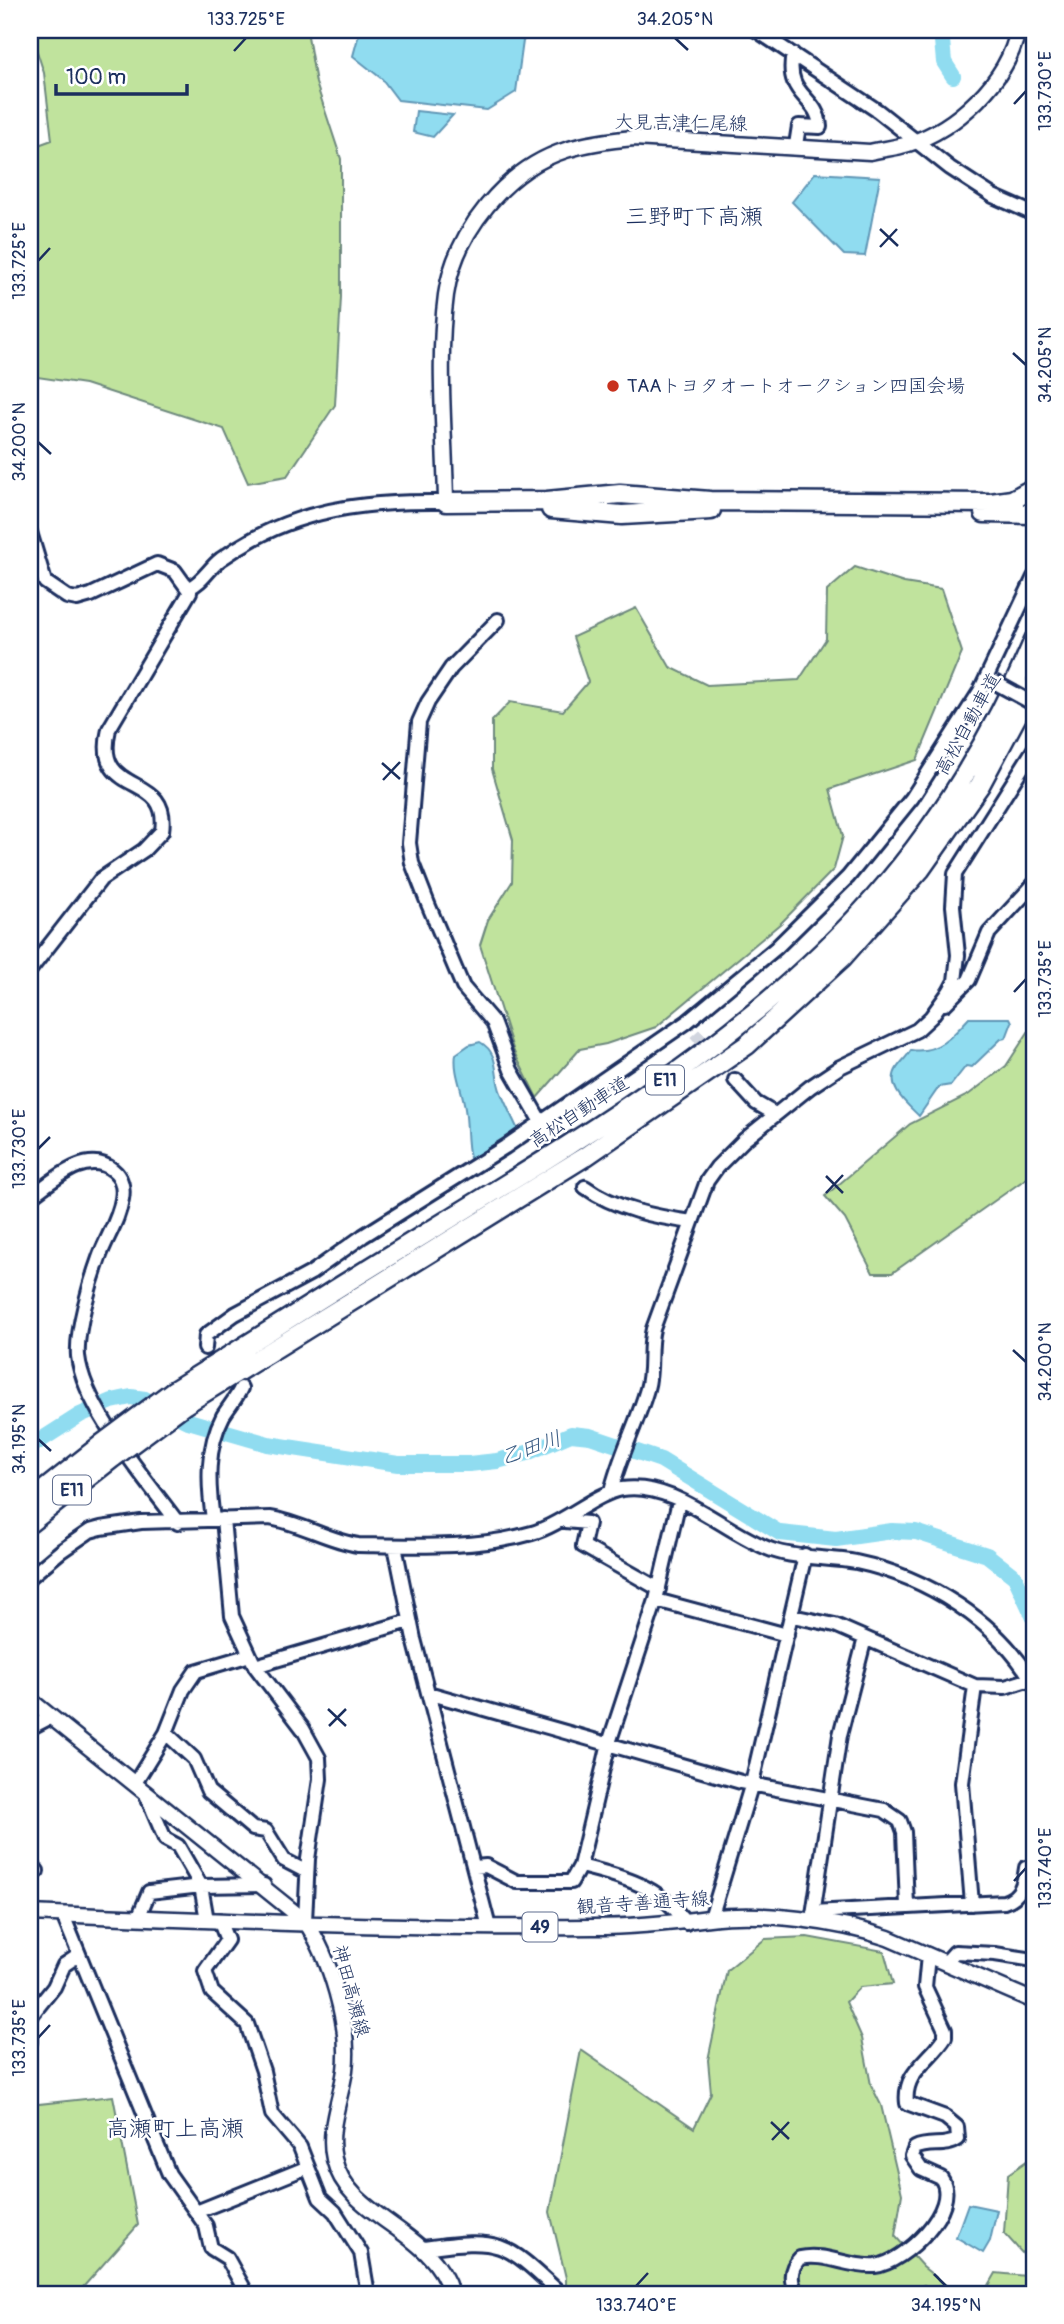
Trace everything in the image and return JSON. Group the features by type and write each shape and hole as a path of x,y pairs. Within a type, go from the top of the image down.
{"highway":[{"path":"446,502 548,501 620,495 710,501 991,503 1012,500 1034,488"},
{"path":"446,502 472,507 622,515 709,510 1034,513"},
{"name":"高松自動車道","path":"30,1501 108,1451 178,1398 575,1142 671,1076 789,982 874,898 940,814 998,718 1034,640"},
{"name":"高松自動車道","path":"178,1398 586,1156 747,1045 843,957 920,870 980,785 1034,684"},
{"name":"高松自動車道","path":"30,1523 108,1451"}],"main road":[{"name":"大見吉津仁尾線","path":"446,502 443,328 447,292 454,262 466,239 494,198 520,174 563,150 600,141 634,138 796,145 870,152 917,140 950,124 979,98 1000,71 1018,30"},
{"name":"神田高瀬線","path":"30,1700 264,1885 305,1921 320,1945 343,2023 346,2046 346,2068 333,2131 334,2160 351,2190 424,2248 440,2266 451,2294"},
{"name":"観音寺善通寺線","path":"30,1913 489,1927 596,1927 686,1923 711,1918 812,1916 864,1930 1034,2001"}],"street":[{"path":"756,30 917,140 950,168 993,196 1034,214"},
{"path":"793,54 789,72 795,86 819,115 820,127 799,126 796,145"},
{"path":"189,588 221,559 255,538 314,514 345,506 377,503 446,502"},
{"path":"30,532 45,582 67,597 77,599 91,595 157,564 175,571 189,588 189,596 109,729 104,752 109,763 125,781 141,787 156,798 162,809 162,831 144,850 100,879 30,970"},
{"path":"205,1348 206,1335 235,1314 311,1273 363,1236 505,1147 687,1022 776,948 848,877 912,797 990,680 1034,577"},
{"path":"498,620 451,668 428,702 419,722 409,843 428,904 463,987 493,1023 511,1070 549,1136"},
{"path":"990,680 1034,704"},
{"path":"939,1008 955,981 957,962 954,874 1034,749"},
{"path":"611,1492 616,1470 648,1388 651,1373 648,1349 653,1329 707,1181 716,1167 775,1114 840,1067 917,1030 962,990 989,933 1034,884"},
{"path":"687,1022 695,1033"},
{"path":"735,1080 756,1103 775,1114"},
{"path":"30,1197 74,1167 88,1162 100,1163 118,1174 122,1186 121,1205 99,1258 79,1337 78,1356 93,1403 178,1523"},
{"path":"585,1187 607,1201 662,1217 692,1222"},
{"path":"241,1388 235,1402 223,1415 215,1442 208,1486 218,1519 232,1616 253,1661 303,1729 319,1758 320,1779 307,1872 305,1921"},
{"path":"32,1571 90,1531 132,1523 271,1518 285,1520 337,1542 395,1546 489,1541 532,1533 565,1521 611,1492 623,1489 645,1490 679,1501 736,1535 774,1551 856,1562 916,1582 981,1622 1008,1646 1033,1680 1004,1687 975,1686 835,1625 792,1616"},
{"path":"475,1867 486,1866 517,1882 572,1882 580,1866 609,1743 657,1594 679,1501"},
{"path":"565,1521 588,1523 583,1546 657,1594 787,1635"},
{"path":"395,1546 410,1621 489,1927"},
{"path":"711,1918 752,1783 805,1555"},
{"path":"368,2294 361,2253 335,2212 320,2198 300,2147 272,2114 247,2024 212,1992 205,1971 227,1940 213,1920 201,1886 178,1846 165,1839 140,1788 183,1690 196,1671 253,1661 410,1621"},
{"path":"865,1639 850,1690 829,1798 812,1916 907,1906 1011,1900 1023,1886 1026,1868 1034,1867"},
{"path":"972,1904 962,1783 975,1686"},
{"path":"428,1693 752,1783 884,1810 900,1821 904,1832 907,1906"},
{"path":"30,1728 51,1717"},
{"path":"166,1733 194,1759 208,1791 253,1829 266,1831 284,1860 307,1872"},
{"path":"580,1866 620,1876 647,1887 676,1908 686,1923"},
{"path":"138,1918 149,1892 201,1886 264,1885"},
{"path":"63,1915 169,2174 206,2227 211,2248 227,2258 247,2294"},
{"path":"945,1963 956,1952 1034,1960"},
{"path":"30,2017 54,1987 60,1970 79,1955"},
{"path":"797,2294 791,2275 792,2268 800,2258 820,2257 861,2266 877,2266 894,2260 930,2228 945,2203 947,2189 941,2178 921,2169 912,2156 915,2148 921,2144 953,2143 958,2139 957,2127 945,2117 907,2103 906,2093 916,2070 945,2036 945,2030 925,1987 928,1955"},
{"path":"196,2212 308,2168"},
{"path":"424,2248 464,2243 503,2246 523,2257 557,2292"}],"green space":[{"path":"30,30 307,30 316,83 341,159 341,297 335,405 287,476 248,483 224,429 85,384 30,376 30,148 52,140 44,73"},
{"path":"855,567 904,583 941,589 962,652 917,760 830,789 843,836 834,869 781,923 656,1027 606,1044 580,1049 537,1098 514,1052 480,945 488,920 512,882 513,840 492,769 492,721 510,702 563,711 588,682 573,637 636,608 670,667 707,685 799,680 826,639 827,591"},
{"path":"1034,1023 1034,1173 892,1273 873,1273 845,1219 825,1196 910,1124 968,1095 1006,1066"},
{"path":"807,1937 884,1951 893,1984 860,1987 846,2002 862,2038 871,2085 881,2105 902,2194 895,2236 923,2267 957,2294 938,2294 924,2285 904,2294 566,2294 566,2278 550,2212 581,2050 694,2128 711,2093 708,2060 727,1970 765,1939"},
{"path":"113,2096 138,2225 77,2294 30,2294 30,2105"},
{"path":"1034,2156 1034,2294 984,2294 996,2273 1026,2276 1033,2265 1004,2233 1008,2174"}],"water":[{"path":"360,30 532,30 523,41 516,92 487,110 398,100 382,79 353,56"},
{"path":"416,111 453,115 433,137 413,132"},
{"path":"815,173 880,177 865,256 844,255 792,202"},
{"path":"969,1018 1010,1018 1012,1022 1006,1038 1001,1039 972,1067 966,1066 951,1085 939,1087 919,1116 899,1095 894,1082 897,1068 911,1050 920,1051 937,1046"},
{"path":"480,1042 491,1052 503,1098 518,1130 490,1152 470,1158 456,1054 469,1045"},
{"path":"968,2204 997,2210 990,2241 983,2253 956,2237"}],"waterway":[{"path":"941,30 944,62 953,76"},
{"name":"乙田川","path":"30,1447 80,1415 112,1401 131,1397 145,1399 185,1420 268,1444 398,1464 469,1464 497,1461 527,1453 571,1434 590,1436 661,1460 780,1533 836,1539 892,1531 916,1532 987,1555 1015,1577 1034,1618"}],"tunnel":[{"path":"695,1033 735,1080"},
{"path":"549,1136 585,1187"}],"place":[{"name":"TAAトヨタオートオークション四国会場","path":"613,386"}],"district":[{"name":"三野町下高瀬","path":"694,216"},
{"name":"高瀬町上高瀬","path":"175,2128"}]}
